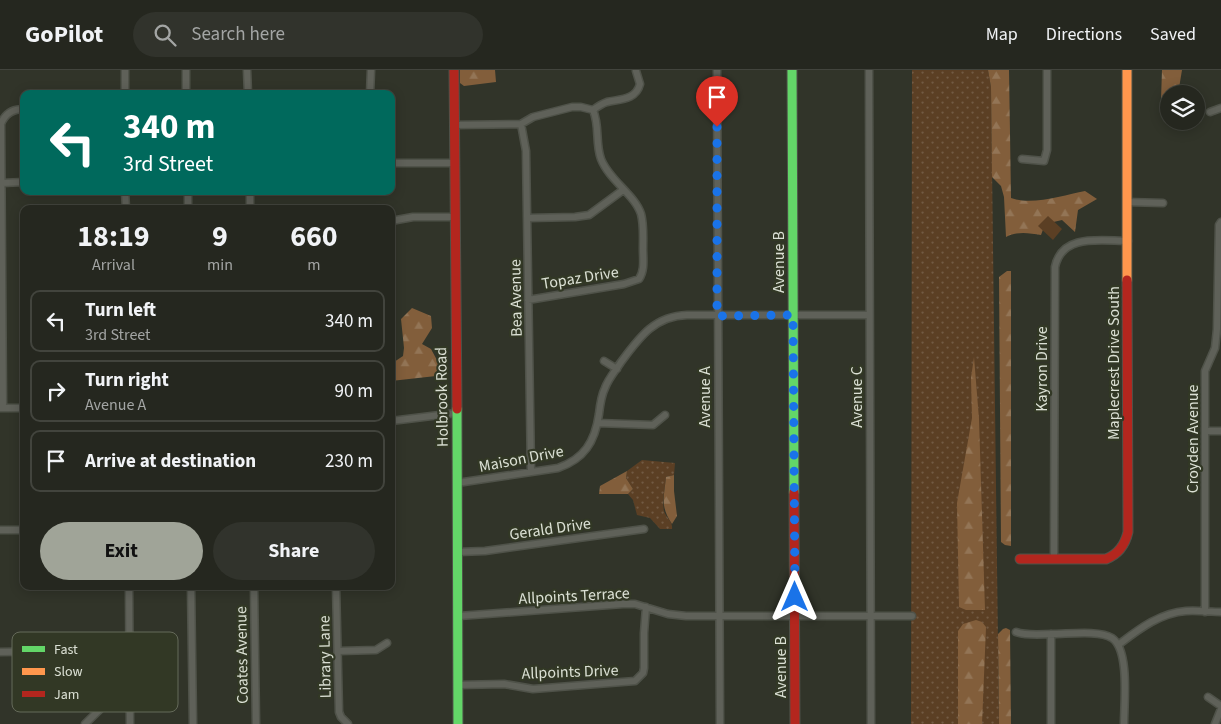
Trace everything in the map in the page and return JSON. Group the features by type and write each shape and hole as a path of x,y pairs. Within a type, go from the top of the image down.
{"street":[{"path":"125,70 125,90"},
{"path":"186,70 186,90"},
{"path":"247,70 248,90"},
{"path":"370,90 371,70"},
{"name":"Holbrook Road","path":"454,70 459,616 458,724"},
{"path":"454,124 521,124 533,117 572,108 581,107 593,110 605,103 636,94 640,84 636,70"},
{"name":"Avenue A","path":"717,70 720,724"},
{"name":"Avenue B","path":"792,70 795,724"},
{"name":"Avenue C","path":"869,70 871,724"},
{"path":"1022,159 1044,161 1047,150 1047,70"},
{"name":"Maplecrest Drive South","path":"1020,559 1106,559 1120,551 1126,543 1128,532 1127,70"},
{"path":"1210,112 1221,108"},
{"path":"20,109 8,113 1,124 1,408 20,408"},
{"name":"Topaz Drive","path":"528,300 624,284 639,279 643,270 641,215 635,203 607,170 600,157 597,122 593,110"},
{"name":"Bea Avenue","path":"521,124 526,151 528,218 531,472"},
{"path":"395,163 454,163"},
{"path":"2,182 20,182"},
{"path":"528,218 589,215 623,190"},
{"path":"1128,202 1163,203"},
{"path":"395,220 414,217 454,217"},
{"name":"Croyden Avenue","path":"1206,612 1206,371 1215,348 1217,329 1220,280 1219,225 1221,222"},
{"name":"Kayron Drive","path":"1054,558 1055,276 1057,258 1067,245 1076,242 1128,241"},
{"name":"Maison Drive","path":"458,484 558,468 575,461 590,444 598,423 600,403 605,388 638,339 654,325 680,316 869,316"},
{"path":"604,361 617,369"},
{"path":"395,421 456,413"},
{"path":"598,423 653,424 665,415"},
{"path":"1205,431 1221,431"},
{"name":"Gerald Drive","path":"458,552 485,551 644,529"},
{"path":"0,530 20,530"},
{"path":"129,590 130,632"},
{"path":"191,590 193,724"},
{"name":"Coates Avenue","path":"254,590 256,724"},
{"name":"Library Lane","path":"336,590 339,712 341,718 348,724"},
{"name":"Allpoints Terrace","path":"459,616 629,604 668,614 720,616 912,616"},
{"name":"Allpoints Drive","path":"459,685 504,684 533,689 635,681 643,673 644,668 646,607"},
{"path":"1118,645 1145,626 1166,615 1185,611 1221,612"},
{"path":"1016,632 1028,634 1093,633 1112,638 1118,645 1124,670 1124,724"},
{"path":"1051,634 1051,724"},
{"path":"339,651 376,650 387,643"},
{"path":"1208,696 1221,708 1215,724"},
{"path":"85,724 97,712"}],"shaded area":[{"path":"912,70 988,70 991,87 999,724 911,724"},
{"path":"1048,216 1062,229 1053,240 1038,226"},
{"path":"642,460 675,463 674,475 666,477 663,498 664,511 672,529 660,529 650,518 637,515 633,500 628,494 633,489 626,478 627,471"}],"green space":[{"path":"460,70 495,70 496,82 464,86 460,83"},
{"path":"988,70 1009,70 1011,198 1028,201 1085,191 1097,199 1078,210 1075,232 1062,220 1045,224 1041,235 1019,233 1006,237 1004,197 1001,186 992,177 991,87"},
{"path":"1162,70 1182,70 1180,85 1162,85"},
{"path":"1007,271 1011,271 1011,546 1001,542 999,277"},
{"path":"412,308 431,316 432,328 422,344 431,349 445,375 395,381 395,361 403,356 404,348 401,319"},
{"path":"974,357 979,419 985,610 966,610 959,607 957,503 972,418 971,378"},
{"path":"627,471 626,478 633,489 628,494 599,494 600,486"},
{"path":"674,475 677,516 672,524 664,507 664,496 666,477"},
{"path":"976,620 982,622 986,627 982,724 958,724 958,631 963,624"},
{"path":"1006,628 1010,630 1011,724 999,724 998,634"}],"traffic: fast":[{"path":"792,70 794,492"},
{"path":"457,409 458,724"}],"traffic: slow":[{"path":"1127,70 1127,280"}],"traffic: jam":[{"path":"454,70 457,409"},
{"path":"1020,559 1106,559 1118,552 1125,541 1128,532 1127,280"},
{"path":"794,492 795,724"}],"route":[{"path":"717,127 717,316 793,315 795,597"}]}
